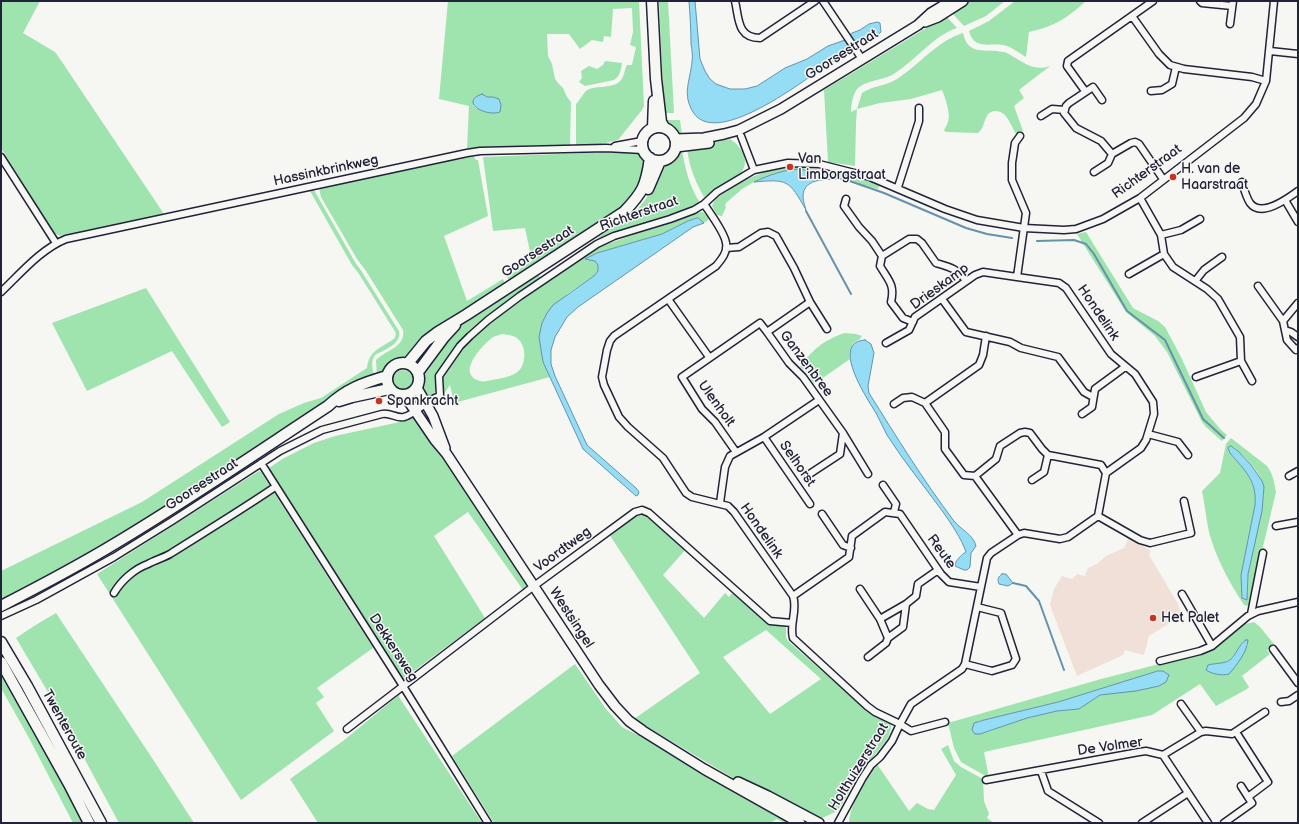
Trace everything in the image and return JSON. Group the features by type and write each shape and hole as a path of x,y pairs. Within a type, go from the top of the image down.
{"main road":[{"path":"652,1 656,79 661,122 659,127"},
{"name":"Goorsestraat","path":"918,25 931,13 950,1"},
{"name":"Goorsestraat","path":"676,143 724,134 740,133 918,25 938,16 963,1"},
{"path":"659,127 670,130 676,143 670,157 655,160 643,145 647,131 659,127"},
{"name":"Goorsestraat","path":"408,363 421,346 432,336 624,212 641,194 655,160"},
{"name":"Goorsestraat","path":"418,372 444,337 466,315"},
{"path":"400,363 408,363 418,372 419,378 417,388 414,392 406,396 397,395 390,389 387,383 387,376 393,366 400,363"},
{"name":"Goorsestraat","path":"328,406 335,399 357,385 387,376"},
{"name":"Westsingel","path":"417,388 433,416 446,453"},
{"name":"Goorsestraat","path":"2,612 54,578 115,544 176,506 328,406 344,399 390,389"},
{"name":"Westsingel","path":"406,396 435,440 446,453 599,685 619,711 629,721 643,731 800,823"},
{"name":"Twenteroute","path":"1,642 27,686 101,823"},
{"name":"Twenteroute","path":"1,662 89,823"},
{"name":"Westsingel","path":"704,768 726,776 768,796 819,823"}],"street":[{"path":"736,1 740,28 744,33 752,38 760,38 815,1"},
{"path":"823,1 862,59"},
{"path":"1085,91 1068,66 1068,61 1154,1"},
{"path":"1200,1 1202,3 1232,4 1230,24"},
{"name":"Richterstraat","path":"426,405 436,396 440,396 439,376 460,346 482,326 520,296 589,248 604,240 681,216 704,204 717,192 754,170 788,163 819,164 870,177 977,220 1024,228 1064,230 1076,229 1104,219 1140,198 1244,118 1256,104 1266,81 1274,1"},
{"path":"1132,16 1159,54 1170,65 1252,77 1266,81"},
{"path":"1270,51 1298,54"},
{"path":"1151,91 1162,90 1172,84 1176,67"},
{"path":"1102,100 1093,87 1069,103 1064,113 1076,128 1101,141 1112,154"},
{"path":"898,187 919,121 919,108"},
{"path":"1041,116 1052,109 1065,110"},
{"path":"740,133 754,170"},
{"path":"1017,277 1026,213 1012,180 1012,163 1015,143 1020,136"},
{"path":"1094,172 1108,162 1112,154 1135,142 1163,179"},
{"name":"Hassinkbrinkweg","path":"1,292 46,250 56,243 74,237 467,153 480,151 606,148 643,145"},
{"path":"1,157 56,243"},
{"path":"1242,182 1251,204 1257,208 1265,209 1285,200 1298,191"},
{"path":"1140,198 1161,235 1164,254 1173,266 1196,280 1218,299 1240,337 1241,361 1252,381"},
{"path":"846,199 844,206 882,256 880,266 894,291 891,302 903,318 913,322"},
{"path":"1285,200 1298,222"},
{"path":"704,204 724,236 726,248 739,247 761,233 768,232 776,236 794,268 810,302 827,329"},
{"path":"1161,235 1181,230 1200,219"},
{"path":"882,256 909,239 917,239 922,243 936,264 951,268 961,274 966,281"},
{"name":"Hondelink","path":"726,248 722,260 716,266 614,336 610,342 602,377 604,385 619,417 663,458 686,492 692,496 728,506 734,512 793,596"},
{"path":"1129,274 1164,254"},
{"path":"1196,280 1204,270 1222,257"},
{"name":"Drieskamp","path":"886,343 910,330 915,317 975,275 983,272 1017,277"},
{"name":"Hondelink","path":"1017,277 1058,283 1066,288 1111,354 1134,374 1153,402 1154,414 1146,440 1141,448 1106,472"},
{"path":"1258,286 1283,321 1287,340 1296,350 1298,348"},
{"path":"668,298 709,357"},
{"path":"942,299 966,332 1010,342 1022,348 1058,357 1084,392 1094,397"},
{"name":"Ganzenbree","path":"810,302 767,332 843,433 868,474"},
{"path":"1283,321 1298,303"},
{"name":"Ulenholt","path":"736,452 715,422 702,409 682,377 760,322 767,332"},
{"path":"1285,330 1298,337"},
{"path":"925,403 979,365 983,355 986,336"},
{"path":"1196,377 1241,361"},
{"path":"1082,414 1092,407 1095,389 1125,367"},
{"path":"894,404 903,398 912,397 925,403 945,432 945,449 964,475 975,476 996,459 1000,446 1020,433 1025,432 1030,433 1042,450 1048,455 1101,465 1106,472 1098,516 1068,537 1060,539 1024,533 1018,535 991,553 987,558 980,587 965,664 962,669 911,704 900,724"},
{"name":"Selhorst","path":"720,503 725,467 730,456 764,437 819,400"},
{"name":"Goorsestraat","path":"2,612 36,600 114,557 261,463 286,448 322,430 387,413 403,417 426,405"},
{"path":"808,475 840,454 843,433"},
{"path":"1148,434 1178,442 1188,456"},
{"name":"Selhorst","path":"764,437 810,504"},
{"path":"1032,480 1044,472 1048,455"},
{"name":"Dekkersweg","path":"261,463 488,823"},
{"path":"1289,476 1298,471"},
{"path":"975,476 1018,535"},
{"path":"883,485 896,504 894,512 885,512 852,536 849,557 793,596 795,604 791,631 793,638 875,712 911,731 945,722"},
{"path":"114,593 119,584 146,564 168,555 236,514 275,487"},
{"path":"1098,516 1140,540 1150,543 1191,533 1184,501"},
{"name":"Voordtweg","path":"347,729 534,586 635,512 642,510 649,513 674,534 770,621 792,623"},
{"name":"Reute","path":"894,512 900,514 938,570 949,582 980,587"},
{"path":"822,514 843,545 850,548"},
{"path":"1276,526 1298,522"},
{"path":"1251,614 1264,553"},
{"path":"880,620 916,596 918,584 938,570"},
{"path":"860,589 880,620 888,638"},
{"path":"1182,594 1212,646"},
{"path":"1160,661 1200,651 1212,646 1251,614 1258,611 1298,602"},
{"path":"868,657 886,643 888,638 903,627 906,604"},
{"path":"965,664 992,671 1012,665 1016,659 1001,613 977,607"},
{"path":"1273,649 1298,683"},
{"path":"1281,702 1289,701 1298,695"},
{"path":"1181,704 1200,732"},
{"path":"1163,755 1200,732 1206,731 1232,734 1265,712"},
{"name":"Holthuizerstraat","path":"838,823 862,779 871,765 880,757 892,741 900,724"},
{"path":"1236,732 1268,782 1248,797"},
{"name":"De Volmer","path":"986,780 1139,752 1163,755 1208,823"},
{"path":"1041,770 1048,791 1099,823"},
{"path":"1224,823 1252,803 1241,786"},
{"path":"1142,823 1188,792"}],"shaded area":[{"path":"1129,537 1151,551 1149,555 1178,604 1180,612 1179,617 1149,636 1144,655 1125,650 1123,655 1077,676 1050,605 1054,589 1062,576 1072,579 1077,574 1085,576 1088,568 1097,564 1106,556 1124,548"}],"green space":[{"path":"1,1 40,1 23,33 55,52 164,214 61,236 55,234 1,148"},
{"path":"448,1 639,1 644,106 618,140 583,148 576,148 576,104 589,89 611,86 619,82 627,65 632,65 636,47 630,45 633,32 632,8 613,9 611,37 604,36 603,42 592,40 580,49 569,34 547,34 548,56 552,64 555,79 563,88 571,102 570,148 546,148 545,145 467,149 469,106 439,99","holes":["484,95 489,98 477,109 473,105"]},
{"path":"659,1 668,1 674,113 664,113"},
{"path":"971,1 1005,1 986,16 964,26 952,13"},
{"path":"1015,1 1086,1 1060,21 1029,32 1026,57 1006,46 983,44 974,41 969,31 989,21"},
{"path":"946,16 957,28 940,37 908,64 892,75 865,84 858,88 854,96 851,112 857,109 855,166 828,162 824,90"},
{"path":"963,33 965,41 973,49 1006,52 1027,65 1040,68 1050,66 1019,90 1024,98 1014,106 1023,131 1017,135 1006,116 999,111 994,111 988,114 978,133 944,131 948,122 949,114 942,90 911,99 880,103 857,109 862,93 897,79 936,47"},
{"path":"605,61 622,63 618,77 614,80 585,86 579,82 582,78 581,71 589,66 597,69 603,65"},
{"path":"665,120 680,120 682,135 673,129"},
{"path":"730,139 741,149 745,158 744,168 735,178 704,197 693,173 687,148"},
{"path":"634,151 642,154 645,161 642,185 631,201 512,281 509,280 507,277 532,261 525,228 493,231 483,157"},
{"path":"682,151 688,178 700,203 596,239 634,213 648,195 661,167 674,157 676,152"},
{"path":"473,156 476,160 478,160 488,216 444,236 467,301 503,279 505,284 406,359 393,362 384,372 377,376 376,360 398,344 403,336 403,330 357,259 321,197 319,188 431,163"},
{"path":"796,167 839,173 880,185 878,189 799,169 754,182 742,189 726,203 722,216 717,215 712,206 720,195 752,177 776,170"},
{"path":"314,190 355,262 399,331 398,340 392,346 375,355 373,358 372,366 374,377 338,394 128,529 71,563 1,600 1,571 142,502 279,414 304,403 321,398 367,368 370,357 373,353 395,338 396,333 352,265 310,191"},
{"path":"703,212 709,218 704,223 698,218 688,221 662,234 597,253 586,259 595,261 598,265 598,271 594,276 567,294 543,362 550,377 454,403 450,385 434,408 431,409 429,405 438,398 442,377 456,354 473,335 509,307 599,247 694,213","holes":["502,334 516,337 522,343 524,352 522,366 516,373 506,377 484,381 475,379 471,375 471,363 484,345 493,337"]},
{"path":"1086,232 1133,308 1158,321 1165,327 1181,357 1206,412 1227,435 1222,441 1202,422 1167,352 1155,336 1126,312 1077,234"},
{"path":"538,272 540,278 483,319 457,344 437,375 435,392 426,400 420,387 422,374 457,327"},
{"path":"146,288 230,422 222,427 172,351 87,391 52,323"},
{"path":"844,333 862,336 852,346 850,359 814,384 805,370 800,367 809,355 819,346"},
{"path":"403,370 410,373 413,380 410,387 403,390 396,387 393,380 396,373"},
{"path":"416,416 528,587 523,590 468,512 434,536 485,618 403,679 269,468 284,458 314,443 335,436 409,420"},
{"path":"1231,438 1267,466 1272,475 1276,492 1248,606 1244,605 1233,588 1215,551 1209,532 1202,491 1220,473 1226,444","holes":["1234,447 1250,463 1260,476 1264,494 1248,574 1248,594 1241,575 1255,505 1255,496 1249,476 1230,453"]},
{"path":"259,471 373,648 317,688 324,697 316,703 334,731 241,800 97,574"},
{"path":"639,512 646,513 687,548 663,575 704,618 725,593 729,597 734,591 769,622 786,626 786,637 788,641 865,709 891,724 888,738 858,776 841,806 835,812 820,819 733,778 634,719 700,673 609,534","holes":["766,630 821,679 770,714 723,657"]},
{"path":"56,613 194,823 119,823 55,704 16,638"},
{"path":"1254,622 1274,644 1267,650 1270,654 1242,676 1249,687 1216,706 1200,684 1152,715 984,752 989,778 961,762 954,748 948,723 1101,679 1206,652 1245,624","holes":["1243,642 1248,644 1246,648 1236,665 1226,675 1213,673 1206,669 1207,666 1224,663 1229,660","1158,671 1167,673 1108,694 1100,695 1079,709 1057,711 1027,718 988,732 975,734 978,721 1058,702"]},
{"path":"575,664 606,709 622,727 673,753 795,823 784,823 777,819 770,823 494,823 452,756"},
{"path":"1,673 10,685 42,741 84,823 73,823 1,688"},
{"path":"400,694 399,697 482,823 318,823 290,779 343,741"},
{"path":"948,745 954,761 961,767 983,779 984,801 989,814 987,818 994,823 849,823 852,807 877,764 909,811 917,803 928,809 934,810 956,775 941,749"}],"water":[{"path":"689,1 695,1 700,59 705,71 710,79 716,84 730,89 745,89 757,86 785,68 807,59 828,46 845,40 852,33 869,24 877,22 880,23 881,32 870,39 853,42 849,45 840,58 777,99 757,110 719,123 704,121 693,112 687,93 692,58"},
{"path":"482,94 487,97 499,99 501,105 500,112 494,113 482,111 474,105 473,101 476,97"},
{"path":"799,169 844,179 818,180 807,185 804,190 803,197 806,210 791,187 786,184 774,181 754,182 776,173"},
{"path":"698,218 704,223 693,227 578,307 567,317 555,337 551,350 551,364 555,376 587,445 636,488 639,492 636,496 583,449 543,362 539,337 542,323 553,305 594,276 598,271 598,265 595,261 585,259 597,253 662,234 688,221"},
{"path":"865,340 871,344 874,353 868,386 869,393 931,490 954,521 970,535 976,546 971,553 970,567 967,570 955,566 962,554 966,552 959,537 943,512 907,465 887,435 854,372 850,350 855,343"},
{"path":"1231,446 1251,465 1262,481 1264,487 1262,511 1248,574 1247,600 1242,598 1241,575 1255,505 1255,496 1249,476 1230,453 1228,448"},
{"path":"1002,574 1006,574 1013,583 1008,586 999,584 998,578"},
{"path":"1248,640 1244,654 1229,674 1223,675 1211,673 1206,670 1208,665 1230,660 1241,644"},
{"path":"1158,671 1163,671 1169,675 1166,682 1159,686 1136,691 1100,695 1079,709 1057,711 1027,718 980,734 975,734 972,730 974,723 1058,702"}],"waterway":[{"path":"844,179 884,193 966,228 987,234 1012,238"},
{"path":"806,211 851,294"},
{"path":"1037,241 1074,240 1086,244 1094,254 1127,311 1165,340 1203,419 1224,438"},
{"path":"1013,583 1026,586 1039,601 1064,670"}],"place":[{"name":"Van Limborgstraat","path":"790,167"},
{"name":"H. van de Haarstraat","path":"1173,177"},
{"name":"Spankracht","path":"379,401"},
{"name":"Het Palet","path":"1153,618"}]}
